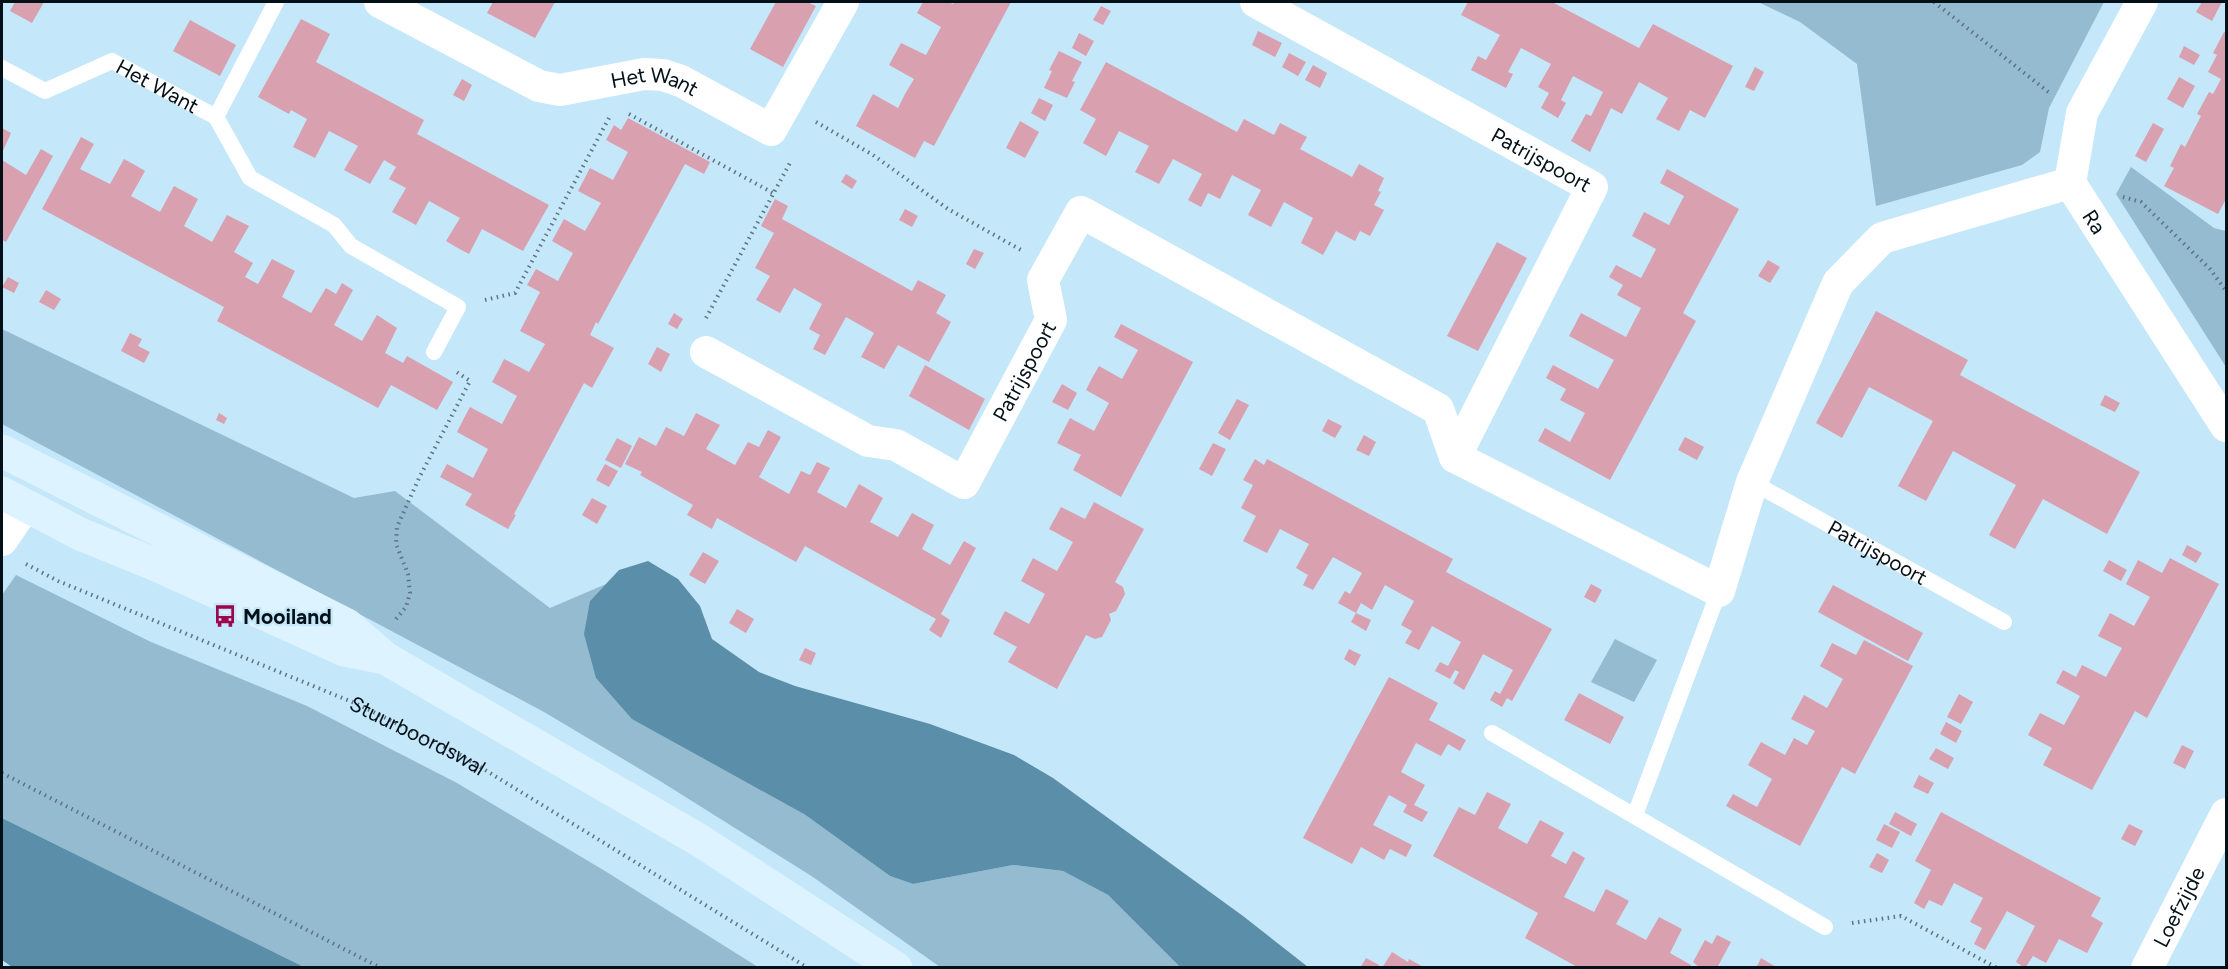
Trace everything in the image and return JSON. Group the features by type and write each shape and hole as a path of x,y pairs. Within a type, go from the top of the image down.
{"street":[{"name":"Het Want","path":"396,5 539,86 560,90 613,93 644,74 663,75 681,81 771,130 843,2"},
{"name":"Patrijspoort","path":"1256,2 1592,187 1455,457"},
{"path":"1455,457 1719,591 1752,482 1838,283 1882,238 2070,183 2082,113 2142,2"},
{"name":"Ra","path":"2070,183 2226,426"},
{"name":"Patrijspoort","path":"705,352 868,441 896,445 964,483 1051,320 1043,280 1081,212 1438,409 1455,457"},
{"path":"2,451 347,625 388,643 896,968"},
{"path":"11,551 13,500 42,473"},
{"path":"13,500 80,534 154,564 344,650 388,643"},
{"name":"Loefzijde","path":"2147,968 2226,814"}],"lane":[{"name":"Het Want","path":"216,117 276,2"},
{"name":"Het Want","path":"2,68 45,91 112,61 216,117 250,178 334,225 351,246 458,307"},
{"path":"434,352 458,307"},
{"name":"Patrijspoort","path":"1752,482 2004,622"},
{"path":"1635,815 1719,591"},
{"path":"1492,733 1825,927"}],"path":[{"path":"1934,2 2053,96 2082,113"},
{"path":"458,307 514,293 613,93 773,193"},
{"path":"785,105 873,155 948,209 1051,265"},
{"path":"705,352 704,322 796,152"},
{"path":"2070,183 2141,202 2210,268 2226,291"},
{"path":"388,643 406,607 410,593 408,574 396,544 397,527 419,478 470,381 458,375 434,352"},
{"name":"Stuurboordswal","path":"11,551 58,581 357,704 450,749 808,968"},
{"path":"2,773 381,968"},
{"path":"1825,927 1901,916 1997,968"}],"shaded area":[{"path":"1758,2 2104,2 2049,108 2040,152 2022,165 1876,206 1857,64 1800,22"},
{"path":"2131,167 2214,228 2226,231 2226,367 2116,194"},
{"path":"2,329 354,498 395,491 550,608 606,584 590,601 804,814 890,876 913,884 1013,865 1063,871 1108,895 1180,967 940,967 813,877 660,781 544,712 2,424"},
{"path":"648,561 678,579 700,606 712,639 759,672 795,686 930,724 1014,755 1053,778 1243,916 1308,967 1180,967 1108,895 1063,871 1013,865 913,884 890,876 804,814 632,719 596,678 584,634 590,601 619,570"},
{"path":"16,575 151,642 307,706 457,783 605,871 758,967 304,967 2,818 2,595"},
{"path":"1615,639 1657,660 1634,702 1591,682"},
{"path":"2,818 304,967 12,967 2,960"}],"building":[{"path":"15,2 44,2 32,23 10,11"},
{"path":"493,2 555,2 535,38 487,13"},
{"path":"776,2 807,2 816,6 783,67 750,49"},
{"path":"923,2 953,4 955,2 1011,2 934,146 924,141 915,158 856,126 873,94 898,108 914,79 889,65 901,43 926,55 941,27 917,13"},
{"path":"1468,2 1552,2 1639,48 1653,24 1733,66 1705,118 1690,110 1679,131 1656,119 1668,98 1639,82 1622,114 1611,108 1590,152 1571,141 1586,114 1591,116 1603,92 1573,76 1561,100 1566,103 1558,118 1541,108 1549,93 1538,87 1551,64 1521,48 1508,72 1513,74 1506,88 1471,70 1478,56 1486,60 1500,35 1461,15"},
{"path":"2202,2 2222,2 2212,21 2196,12"},
{"path":"1101,6 1111,11 1103,25 1093,20"},
{"path":"301,19 330,34 316,62 424,120 417,134 549,205 523,251 482,229 469,254 446,241 460,218 429,201 416,225 392,212 406,188 389,179 396,167 384,160 370,184 344,170 358,146 329,131 315,158 293,147 307,119 291,110 289,114 258,97"},
{"path":"190,20 236,45 220,76 173,51"},
{"path":"1258,31 1282,43 1275,57 1252,45"},
{"path":"2224,32 2226,33 2226,199 2218,214 2164,186 2174,168 2170,166 2181,144 2185,147 2201,116 2197,114 2209,92 2213,94 2221,79 2208,72 2217,55 2213,53"},
{"path":"1079,33 1094,41 1086,56 1072,48"},
{"path":"2184,46 2200,55 2194,65 2179,57"},
{"path":"1059,51 1082,62 1072,81 1075,82 1067,98 1044,88 1052,71 1049,70"},
{"path":"1289,53 1306,62 1298,76 1282,67"},
{"path":"1106,62 1237,132 1244,119 1274,135 1280,123 1307,137 1300,149 1352,177 1359,164 1384,178 1378,191 1381,192 1374,205 1384,210 1370,236 1360,231 1355,241 1336,231 1323,255 1301,243 1313,218 1284,202 1271,227 1248,215 1261,190 1232,175 1220,199 1208,193 1201,207 1188,200 1202,174 1173,159 1159,184 1135,172 1149,146 1119,131 1106,156 1083,143 1096,119 1080,110"},
{"path":"1313,65 1327,73 1320,88 1305,80"},
{"path":"1755,67 1764,72 1754,91 1745,87"},
{"path":"2179,77 2195,86 2183,108 2167,99"},
{"path":"462,79 472,85 464,101 453,95"},
{"path":"1039,98 1053,105 1045,121 1031,113"},
{"path":"628,118 710,162 704,174 685,164 598,324 596,322 590,335 614,348 592,388 584,383 508,529 465,505 472,494 440,477 447,464 473,478 488,449 457,432 463,420 470,407 502,424 517,396 492,382 504,359 529,372 545,344 520,331 540,292 527,285 536,269 558,281 573,253 552,241 564,219 585,231 601,203 578,191 590,168 613,180 628,152 606,140 614,125 621,130"},
{"path":"1020,121 1039,132 1025,158 1006,148"},
{"path":"2153,123 2164,129 2146,162 2135,156"},
{"path":"2,128 11,133 2,153"},
{"path":"81,137 94,144 80,169 110,184 124,159 145,171 131,196 160,212 174,186 198,199 184,226 212,242 227,215 249,226 234,252 253,263 245,277 258,284 272,259 295,271 282,297 311,313 326,288 336,294 342,283 353,290 334,325 362,341 377,315 397,328 385,353 403,363 407,356 453,382 437,410 391,385 378,408 217,321 224,307 42,209"},
{"path":"41,149 53,156 6,242 2,240 2,160 26,175"},
{"path":"1667,169 1739,209 1683,313 1696,321 1610,480 1538,441 1545,428 1570,442 1585,413 1560,400 1566,389 1546,378 1553,365 1598,389 1614,360 1569,336 1581,313 1626,337 1641,308 1617,295 1623,285 1609,277 1616,265 1641,278 1656,249 1632,236 1644,212 1669,225 1684,196 1660,183"},
{"path":"846,174 857,181 852,189 841,182"},
{"path":"775,199 788,206 782,219 912,291 918,280 946,295 936,313 951,322 929,362 898,345 884,369 861,357 874,333 846,317 825,355 813,349 820,335 809,329 822,304 794,288 780,313 756,300 770,276 755,268 774,233 761,226"},
{"path":"905,209 918,216 912,227 899,220"},
{"path":"1497,242 1527,258 1478,351 1447,336"},
{"path":"974,249 984,253 975,269 966,264"},
{"path":"1768,260 1780,267 1770,283 1758,276"},
{"path":"8,277 19,283 14,293 2,287"},
{"path":"46,290 61,299 54,310 39,302"},
{"path":"1876,311 1968,360 1960,375 2140,472 2107,534 2043,499 2015,549 1989,535 2016,485 1953,451 1926,501 1898,486 1933,421 1869,387 1842,438 1816,423"},
{"path":"674,313 683,319 677,329 668,324"},
{"path":"1121,324 1193,362 1121,497 1073,470 1081,455 1057,443 1070,418 1094,431 1109,403 1086,390 1092,378 1099,366 1122,379 1138,350 1114,337"},
{"path":"130,333 142,339 138,346 150,352 144,363 121,351"},
{"path":"657,347 670,354 661,372 648,364"},
{"path":"925,365 985,399 969,430 909,396"},
{"path":"1062,384 1077,393 1068,410 1052,402"},
{"path":"2105,395 2120,403 2115,412 2100,405"},
{"path":"1237,399 1249,405 1230,440 1218,433"},
{"path":"219,413 227,418 224,424 216,420"},
{"path":"696,413 720,425 706,449 735,465 748,442 759,447 768,430 781,437 759,477 789,494 801,471 810,475 817,462 830,468 817,492 846,508 859,484 883,498 870,522 898,537 912,513 934,525 922,549 950,565 964,541 976,548 941,614 950,620 941,638 929,630 936,619 805,546 796,562 717,518 712,529 687,515 693,505 640,475 642,472 625,464 639,437 656,446 666,427 684,436"},
{"path":"1328,419 1342,426 1335,438 1322,431"},
{"path":"1364,435 1376,442 1369,456 1356,450"},
{"path":"1685,437 1704,447 1697,460 1678,450"},
{"path":"617,438 632,446 621,468 605,460"},
{"path":"1213,443 1226,449 1212,476 1199,469"},
{"path":"1255,459 1264,465 1267,459 1453,559 1446,572 1552,629 1512,701 1507,698 1502,707 1490,700 1495,691 1500,694 1513,670 1483,654 1464,690 1453,683 1459,672 1455,670 1450,679 1435,671 1440,662 1448,666 1461,642 1432,626 1419,650 1405,643 1412,631 1401,625 1414,601 1385,585 1372,610 1361,603 1356,613 1338,603 1345,591 1350,594 1362,573 1333,557 1313,590 1303,585 1308,575 1296,568 1309,544 1280,529 1267,553 1243,541 1256,516 1241,508 1253,485 1243,480"},
{"path":"605,464 618,471 609,487 596,480"},
{"path":"592,498 607,506 597,524 582,515"},
{"path":"1094,502 1144,529 1115,582 1123,587 1125,594 1116,611 1109,614 1111,620 1102,637 1095,639 1086,635 1057,689 1008,662 1017,647 993,634 1005,611 1029,624 1045,594 1021,581 1033,558 1057,571 1073,542 1049,529 1061,507 1085,519"},
{"path":"2187,545 2202,553 2196,563 2182,555"},
{"path":"703,552 719,561 705,584 689,575"},
{"path":"2170,558 2219,584 2147,718 2135,711 2092,790 2043,765 2052,748 2028,735 2040,713 2064,725 2080,696 2056,683 2063,670 2076,677 2082,665 2106,677 2122,648 2098,636 2110,613 2134,626 2150,597 2126,584 2138,560 2162,573"},
{"path":"2109,560 2127,570 2121,581 2103,571"},
{"path":"1591,584 1602,590 1595,603 1584,597"},
{"path":"1833,585 1923,633 1908,661 1818,612"},
{"path":"737,609 754,619 746,633 729,623"},
{"path":"1356,613 1371,620 1366,631 1351,622"},
{"path":"1864,640 1913,666 1855,774 1842,767 1800,846 1726,806 1733,794 1757,807 1772,779 1748,765 1761,742 1785,755 1794,738 1807,745 1815,731 1791,719 1804,695 1827,708 1843,679 1820,666 1832,643 1856,655"},
{"path":"805,648 816,653 811,665 799,660"},
{"path":"1349,649 1361,655 1355,666 1344,659"},
{"path":"1389,677 1438,703 1429,720 1466,740 1460,751 1448,744 1441,756 1416,743 1401,772 1425,785 1414,805 1428,812 1422,822 1403,812 1407,805 1389,795 1373,825 1412,845 1406,857 1390,849 1384,860 1361,847 1352,864 1303,838"},
{"path":"1579,693 1624,717 1610,744 1564,720"},
{"path":"1959,694 1973,702 1961,724 1947,717"},
{"path":"1946,722 1962,731 1956,743 1940,734"},
{"path":"2182,745 2194,751 2185,769 2173,763"},
{"path":"1936,748 1954,758 1948,769 1929,759"},
{"path":"1919,775 1934,783 1928,794 1913,787"},
{"path":"1487,792 1511,804 1498,828 1527,844 1540,820 1564,833 1551,856 1566,864 1573,851 1585,858 1564,897 1594,912 1606,889 1618,895 1629,901 1616,924 1646,940 1659,917 1682,929 1670,953 1691,965 1690,968 1579,968 1525,938 1538,913 1433,856 1459,807 1475,815"},
{"path":"1895,812 1917,824 1911,836 1889,824"},
{"path":"1941,812 2101,898 2091,916 2103,923 2087,953 2059,939 2046,963 2033,956 2025,968 2016,962 2035,926 2007,911 1985,950 1974,944 1982,928 1970,922 1983,898 1954,883 1942,906 1929,900 1924,909 1914,903 1931,870 1915,861"},
{"path":"1884,824 1900,832 1892,848 1876,840"},
{"path":"2129,824 2143,831 2135,846 2121,839"},
{"path":"1877,853 1889,860 1882,873 1869,867"},
{"path":"1717,935 1731,942 1718,966 1721,968 1700,968 1693,962 1705,940 1712,944"},
{"path":"1392,952 1408,962 1409,959 1425,968 1382,968"},
{"path":"1366,958 1379,965 1378,968 1360,968"},
{"path":"1761,958 1771,964 1778,968 1756,968"}],"place":[{"name":"Mooiland","path":"225,616"}]}
